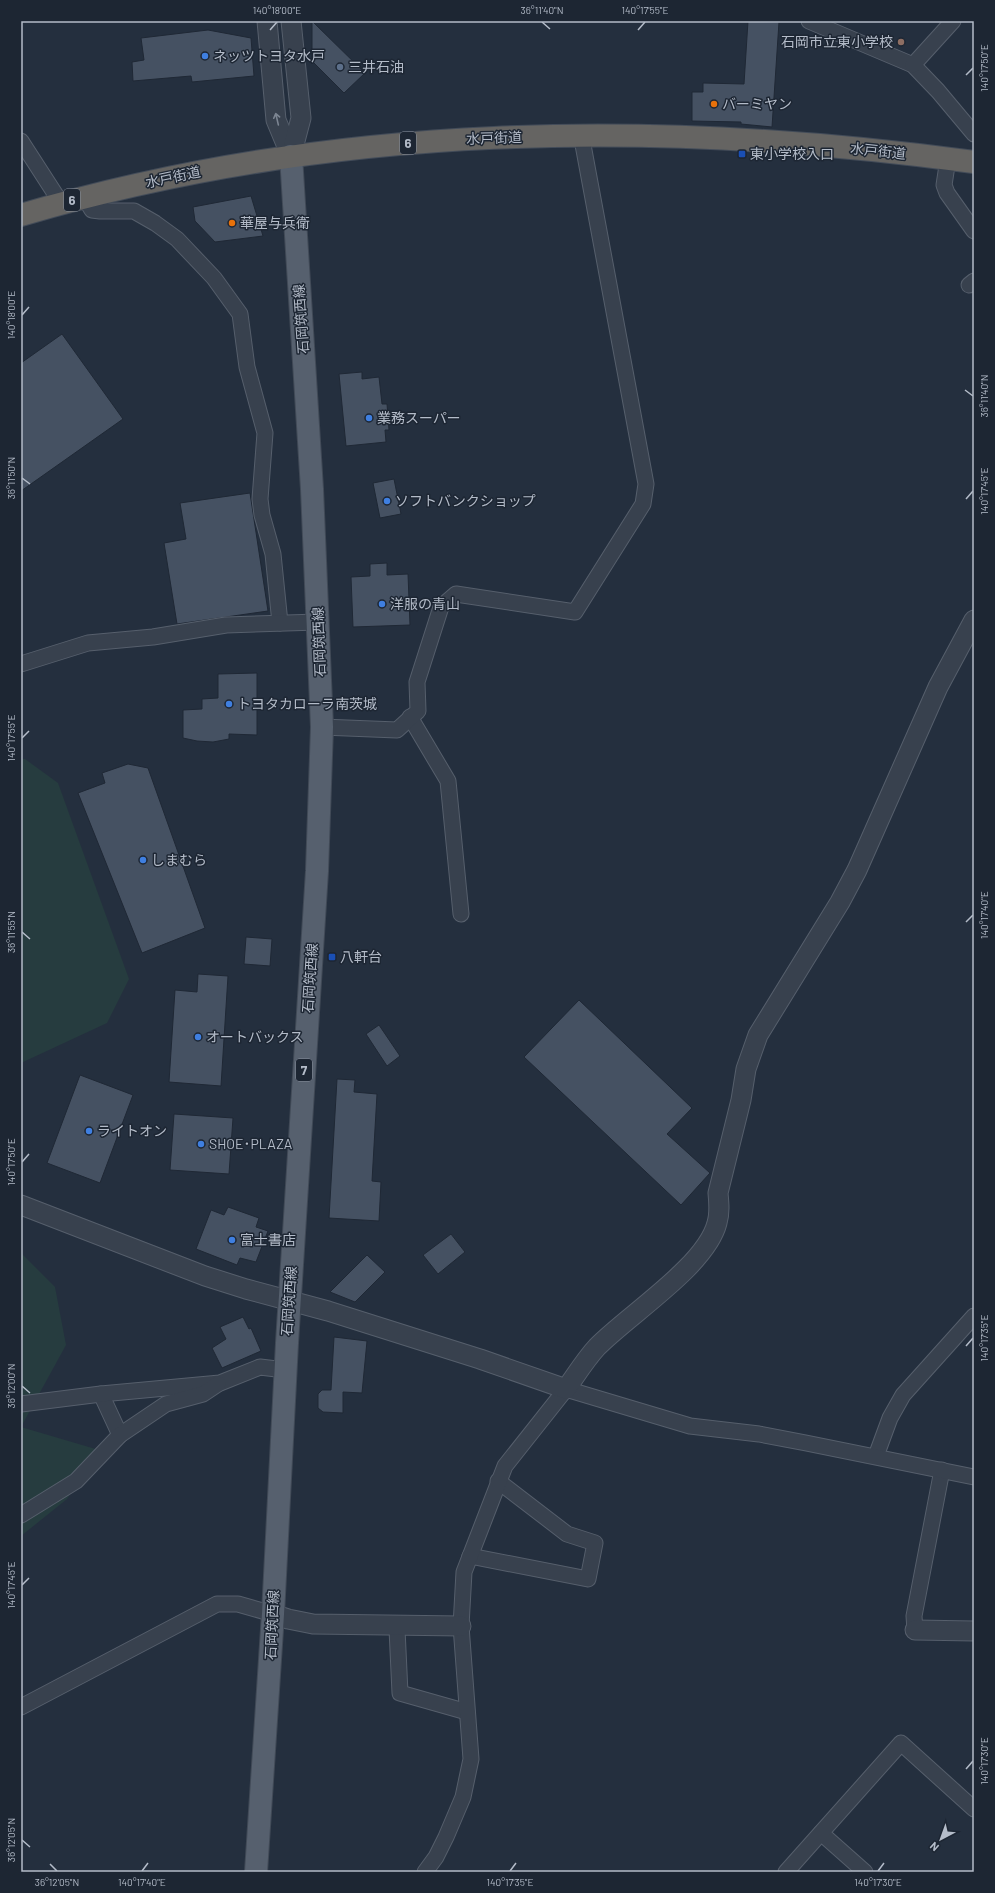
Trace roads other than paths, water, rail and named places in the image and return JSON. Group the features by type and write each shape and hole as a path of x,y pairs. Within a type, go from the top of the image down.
{"highway":[{"name":"水戸街道","path":"21,214 84,197 218,167 370,146 452,140 581,134 646,135 773,141 860,148 974,162"}],"main road":[{"name":"石岡筑西線","path":"256,1872 273,1614 289,1300 317,871 322,728 312,489 291,156"}],"street":[{"path":"267,21 276,120 291,156"},
{"path":"291,21 301,118 291,156"},
{"path":"809,21 913,65 938,91 974,134"},
{"path":"913,65 953,21"},
{"path":"322,728 397,730 418,711 417,682 441,607 456,594 575,612 643,504 646,484 581,134"},
{"path":"21,141 61,203"},
{"path":"948,159 944,185 974,231"},
{"path":"84,197 92,210 100,212 134,211 177,239 214,278 240,314 247,367 265,433 260,499 262,515 273,554 280,623"},
{"path":"425,1872 436,1857 463,1797 471,1759 461,1626 464,1572 504,1466 516,1449 566,1389 583,1363 597,1347 677,1277 692,1262 707,1243 717,1224 719,1209 718,1193 741,1100 746,1069 758,1035 840,902 857,870 938,687 974,620"},
{"path":"21,664 88,643 153,637 226,625 318,622"},
{"path":"410,717 448,781 461,914"},
{"path":"21,1205 205,1276 246,1289 289,1300 480,1359 566,1389 690,1426 759,1434 876,1456 974,1477"},
{"path":"876,1456 890,1418 903,1395 974,1316"},
{"path":"21,1515 76,1481 120,1435 166,1404 203,1394 220,1382 260,1367 285,1370"},
{"path":"21,1404 220,1382"},
{"path":"101,1394 120,1435"},
{"path":"942,1470 914,1616 916,1630 974,1631"},
{"path":"470,1556 588,1579 595,1543 567,1534 498,1481"},
{"path":"21,1707 217,1604 238,1604 288,1619 313,1624 461,1626"},
{"path":"397,1629 400,1693 467,1712"},
{"path":"786,1872 901,1743 974,1809"},
{"path":"821,1833 865,1872"}],"place":[{"name":"石岡市立東小学校","path":"901,42"},
{"name":"ネッツトヨタ水戸","path":"205,56"},
{"name":"三井石油","path":"340,67"},
{"name":"バーミヤン","path":"714,104"},
{"name":"東小学校入口","path":"742,154"},
{"name":"華屋与兵衛","path":"232,223"},
{"name":"業務スーパー","path":"369,418"},
{"name":"ソフトバンクショップ","path":"387,501"},
{"name":"洋服の青山","path":"382,604"},
{"name":"トヨタカローラ南茨城","path":"229,704"},
{"name":"しまむら","path":"143,860"},
{"name":"八軒台","path":"332,957"},
{"name":"オートバックス","path":"198,1037"},
{"name":"ライトオン","path":"89,1131"},
{"name":"SHOE･PLAZA","path":"201,1144"},
{"name":"富士書店","path":"232,1240"}]}
